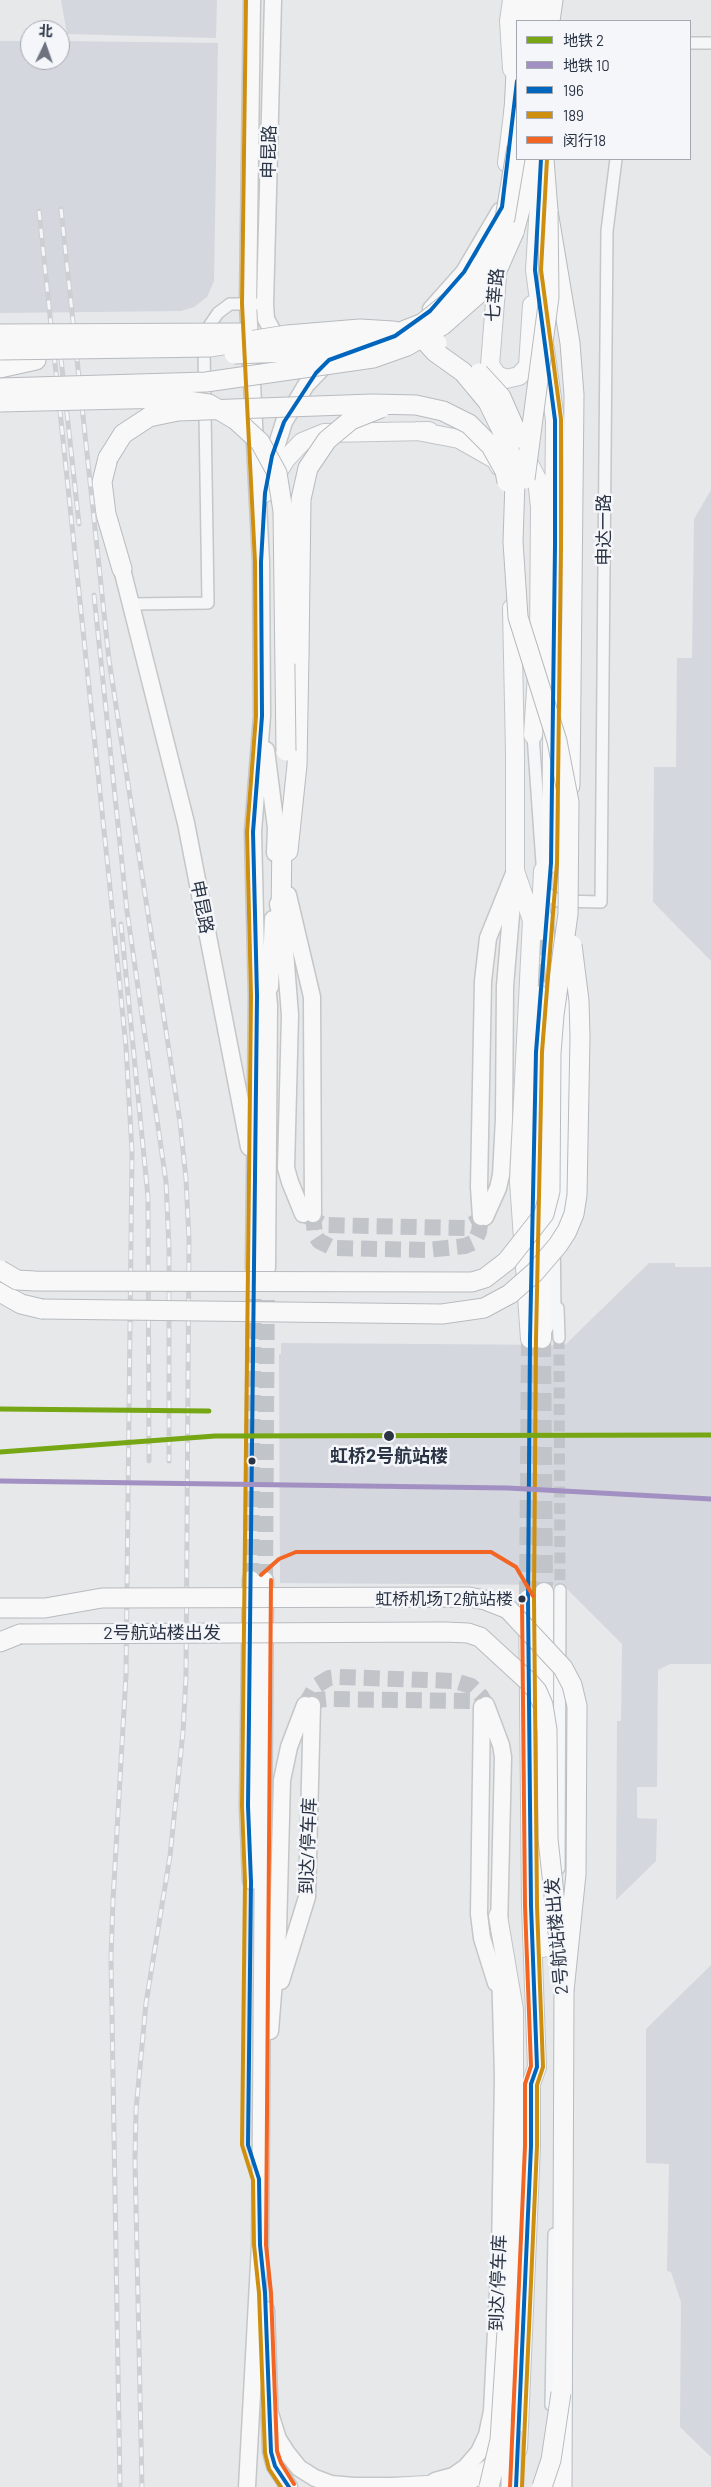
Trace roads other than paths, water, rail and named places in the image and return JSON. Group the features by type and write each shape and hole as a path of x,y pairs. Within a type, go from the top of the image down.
{"highway":[{"path":"522,11 537,0"},
{"path":"550,20 553,0"},
{"path":"514,112 516,72"},
{"path":"0,361 315,350 367,345 423,323 459,294 485,260 506,218 516,153"},
{"path":"0,388 206,382 315,368 373,358 408,346 443,325 477,295 499,266 514,232 525,191 529,160"},
{"path":"0,1309 442,1314 484,1308 510,1294 535,1272 558,1245 567,1231 574,1214 577,1195 580,1037 572,908 569,802 574,395 570,343 548,211 543,160"},
{"path":"525,480 549,297 548,211"},
{"path":"0,350 210,347 286,335 368,329 393,331 426,342 442,344 468,361 502,397 519,439 525,480 527,609"},
{"path":"0,334 209,332 286,335"},
{"path":"426,342 435,352 463,372 488,402 508,443 515,481 515,582 518,617 557,741 569,802"},
{"path":"0,368 36,360"},
{"path":"0,377 315,368"},
{"path":"0,402 167,398 209,404 236,420 260,442 278,474 283,511 286,751 281,915"},
{"path":"122,569 106,514 102,482 108,458 123,434 149,417 178,411 391,404 416,405 443,410 469,424 491,446 505,472 514,510"},
{"path":"288,851 297,765 301,499 308,468 327,440 351,420 391,404"},
{"path":"284,816 288,851"},
{"path":"0,1270 17,1280 72,1282 443,1283 472,1282 485,1278 507,1261 526,1239 539,1223 548,1202 552,1044 572,908"},
{"path":"0,1292 21,1304 42,1309"},
{"path":"0,1619 102,1598 469,1597 485,1600 508,1609 564,1668 572,1686 577,1706 576,1874 564,1991"},
{"path":"0,1608 46,1608"},
{"name":"2号航站楼出发","path":"0,1642 20,1634 468,1633 480,1637 537,1691 544,1705 547,1740 548,1839 564,1991 557,2393"},
{"path":"489,2487 500,2440 510,2284"},
{"path":"510,2284 511,2487"},
{"path":"542,2487 551,2460 557,2393"},
{"path":"557,2393 562,2487"}],"main road":[{"name":"申昆路","path":"252,0 248,304 260,562 262,716 253,832 257,996 254,1249"},
{"name":"申昆路","path":"273,0 266,319 273,332 292,346 323,350 362,347"},
{"path":"558,20 562,0"},
{"path":"514,112 510,21 522,11"},
{"name":"七莘路","path":"516,91 502,207 490,365 497,375 506,379 519,376 528,366 543,160"},
{"path":"260,562 265,493 272,456 284,422 306,385 329,360 395,336 430,311 464,272 502,207"},
{"name":"七莘路","path":"535,270 555,420 547,867 540,935 544,1339"},
{"path":"265,493 286,459 302,442 324,433 455,430 487,434 508,442 526,456 537,479 540,507 539,645 533,735"},
{"path":"417,431 459,439 496,460 505,479 512,508 515,871 504,986 504,1119 501,1175 498,1188 483,1217 479,1188 483,981 488,938 515,871"},
{"name":"申昆路","path":"122,569 186,823 251,1156 254,1249 261,1268 269,1005 262,939 254,916"},
{"path":"515,752 525,684 527,609"},
{"path":"525,684 533,735"},
{"name":"申昆路","path":"262,716 276,828 275,892 281,915 290,1015 286,1168 290,1182 308,1214 312,997 288,897 288,851"},
{"path":"515,871 532,920 519,1181 544,1339"},
{"path":"269,1005 275,892"},
{"path":"536,1052 544,1339"},
{"path":"247,2487 260,2245 262,1854 258,1580 248,1806 251,1882 248,2145 259,2179"},
{"path":"537,2067 531,1906 544,1594"},
{"path":"516,2487 531,2146 531,2084 546,2031 544,1951 544,1594"},
{"name":"到达/停车库","path":"260,2146 278,1931 282,1780 289,1747 308,1705 307,1897 272,2013"},
{"name":"到达/停车库","path":"498,1916 504,1804 503,1757 501,1745 484,1705 479,1914 482,1938 508,2012 514,2052 510,2284"},
{"path":"248,1806 262,1854"},
{"path":"508,2012 531,1906"},
{"path":"498,1916 508,2012"},
{"name":"到达/停车库","path":"392,2487 414,2485 453,2476 466,2467 479,2452 487,2435 492,2411 500,2252 508,2012"},
{"path":"514,2052 531,2146"},
{"path":"260,2245 265,2293 271,2452 275,2466 289,2487"},
{"path":"268,2410 278,2439 299,2468 331,2484 392,2487 453,2484 478,2476 494,2465 508,2447 520,2412"}],"street":[{"path":"691,43 711,43"},
{"name":"申达一路","path":"572,908 601,902 607,231 616,160"},
{"path":"132,604 208,603 204,350 207,329 218,312 230,304 265,304"},
{"path":"533,735 547,867 544,892 552,976 558,1088 557,1178"},
{"path":"544,892 572,908"},
{"path":"544,1339 555,1312 554,1229 561,1207 567,976 558,913 562,906 572,908"},
{"path":"553,1018 566,1019"},
{"path":"544,1339 558,1258"},
{"path":"544,1594 557,2393 546,2487"}],"tunnel":[{"path":"540,1009 546,931"},
{"path":"313,1214 315,1235 319,1241 333,1248 427,1250 465,1246 474,1242 479,1232 481,1217"},
{"path":"307,1216 323,1225 465,1228 485,1217"},
{"path":"251,1579 254,1270"},
{"path":"265,1580 267,1270"},
{"path":"559,1338 560,1590"},
{"path":"528,1599 530,1339"},
{"path":"542,1339 544,1592"},
{"path":"305,1705 316,1686 329,1678 339,1677 455,1681 471,1686 481,1696 486,1705"},
{"path":"312,1705 317,1700 327,1699 470,1701 482,1705"}],"railway":[{"path":"61,209 109,660 180,1122 186,1179 189,1239 186,1677 183,1732 170,1856 146,2003 136,2110 135,2159 142,2487"},
{"path":"39,211 126,1047 132,1152 126,1675 111,1957 120,2487"},
{"path":"59,340 79,524"},
{"path":"94,595 127,911 166,1182 169,1248 169,1461"},
{"path":"121,924 148,1197 149,1461"}],"metro line":[{"name":"2","path":"0,1409 209,1411"},
{"name":"2","path":"0,1452 215,1436 711,1435"},
{"name":"10","path":"0,1481 508,1488 711,1499"}],"place":[{"name":"虹桥2号航站楼","path":"389,1436"},
{"name":"虹桥机场T2航站楼","path":"522,1599"}]}
